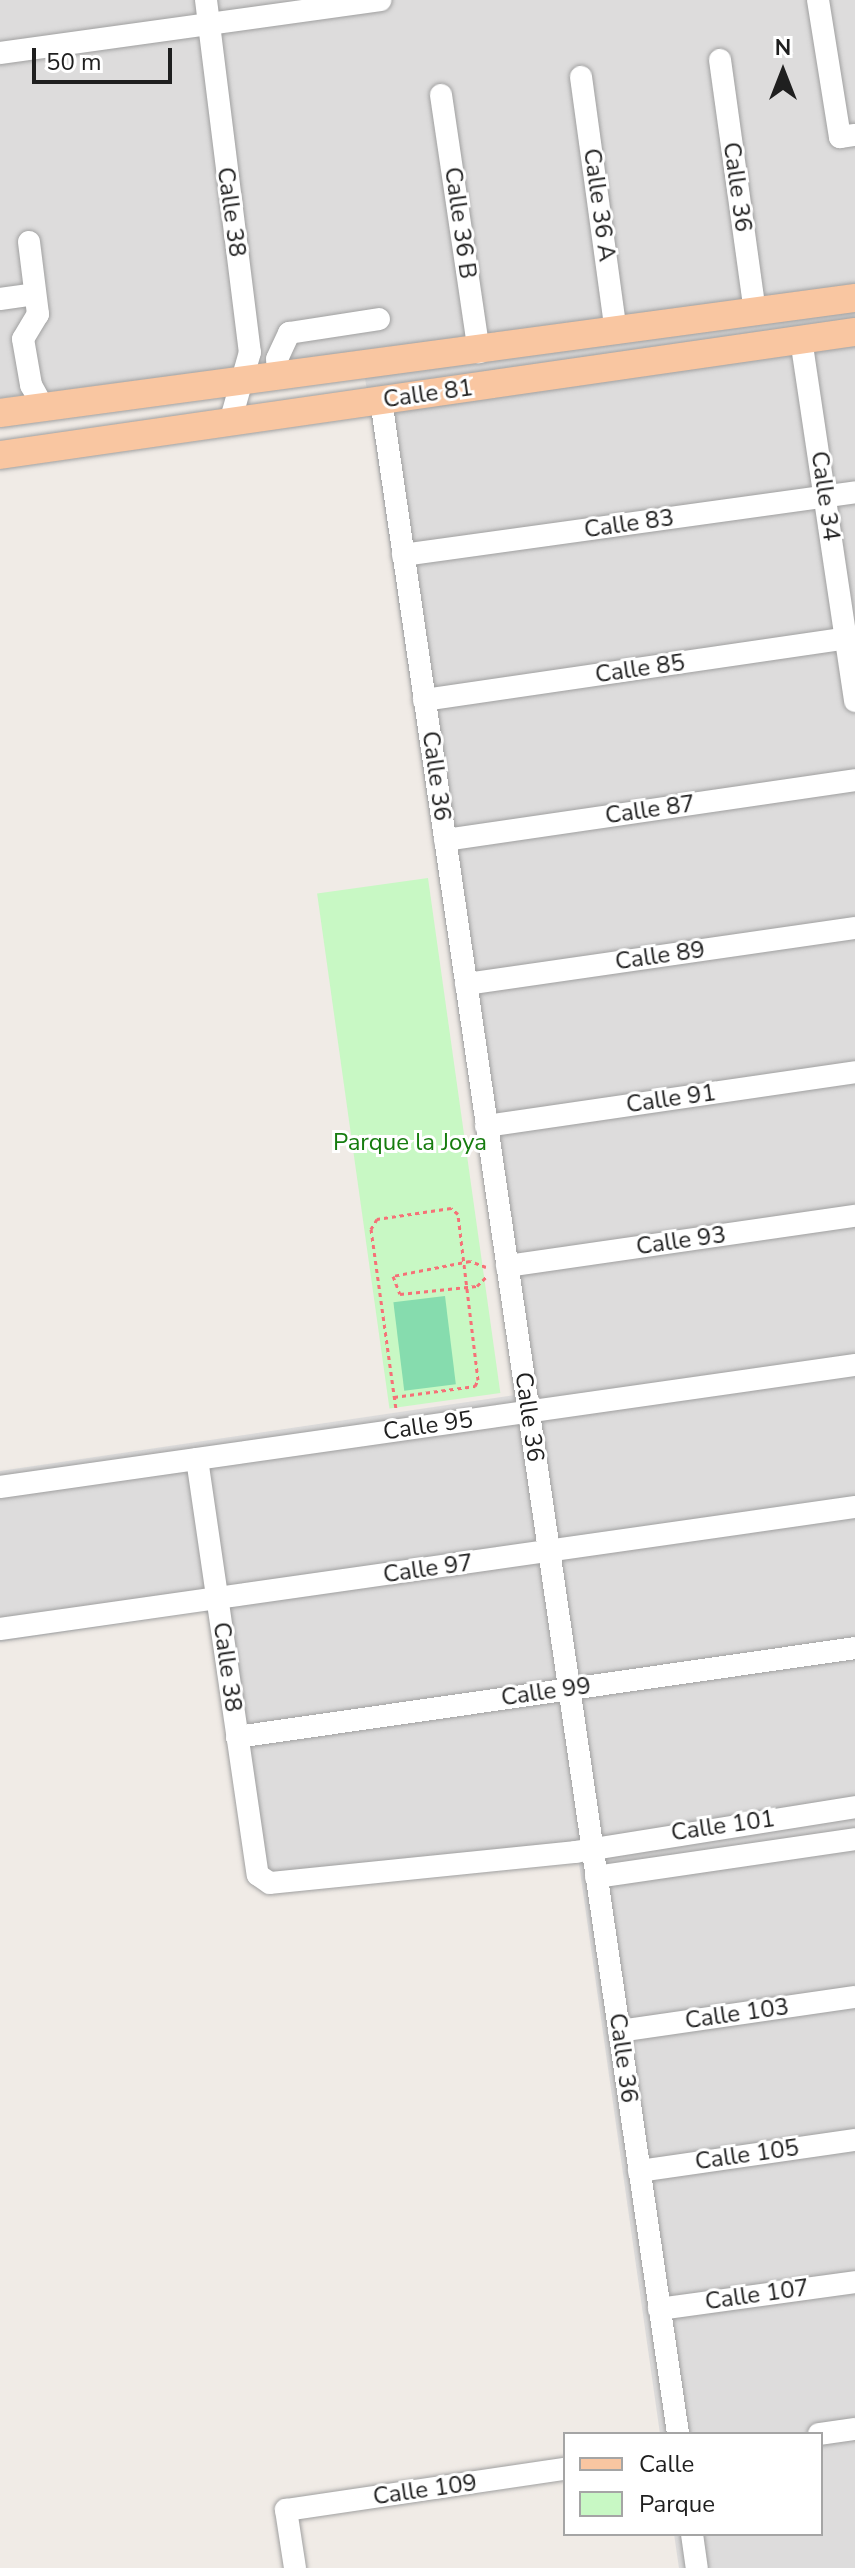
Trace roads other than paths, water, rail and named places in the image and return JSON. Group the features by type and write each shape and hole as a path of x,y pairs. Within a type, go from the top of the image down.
{"main road":[{"name":"Calle 81","path":"0,413 479,352 855,298"},
{"name":"Calle 81","path":"0,455 855,332"},
{"path":"44,408 49,448"}],"street":[{"name":"Calle 38","path":"206,0 250,352 230,422"},
{"path":"0,53 380,0"},
{"path":"818,0 840,137 855,135"},
{"name":"Calle 36","path":"720,60 755,313"},
{"name":"Calle 36 A","path":"581,77 616,333"},
{"name":"Calle 36 B","path":"441,95 479,352"},
{"path":"29,242 38,314 23,339 31,385 44,408"},
{"path":"0,299 35,294"},
{"path":"279,377 277,359 289,333 379,319"},
{"path":"0,342 23,339"},
{"name":"Calle 34","path":"801,339 850,638 855,701"},
{"name":"Calle 36","path":"381,400 486,1126 494,1270 528,1411 678,2432"},
{"name":"Calle 83","path":"403,555 855,492"},
{"name":"Calle 85","path":"424,700 850,638"},
{"name":"Calle 87","path":"445,840 855,780"},
{"name":"Calle 89","path":"466,984 855,928"},
{"name":"Calle 91","path":"486,1126 855,1072"},
{"name":"Calle 93","path":"494,1270 855,1216"},
{"name":"Calle 95","path":"0,1487 855,1365"},
{"name":"Calle 38","path":"197,1459 258,1875"},
{"name":"Calle 97","path":"0,1629 855,1507"},
{"name":"Calle 99","path":"237,1737 855,1648"},
{"name":"Calle 101","path":"258,1875 270,1883 592,1848 855,1807"},
{"name":"Calle 101","path":"596,1877 855,1839"},
{"name":"Calle 103","path":"619,2031 855,1997"},
{"name":"Calle 105","path":"639,2171 855,2140"},
{"name":"Calle 107","path":"659,2309 855,2282"},
{"path":"823,2433 855,2429"},
{"name":"Calle 109","path":"295,2568 286,2510 563,2469"},
{"path":"692,2536 697,2568"}],"park label":[{"name":"Parque la Joya","path":"410,1143"}]}
